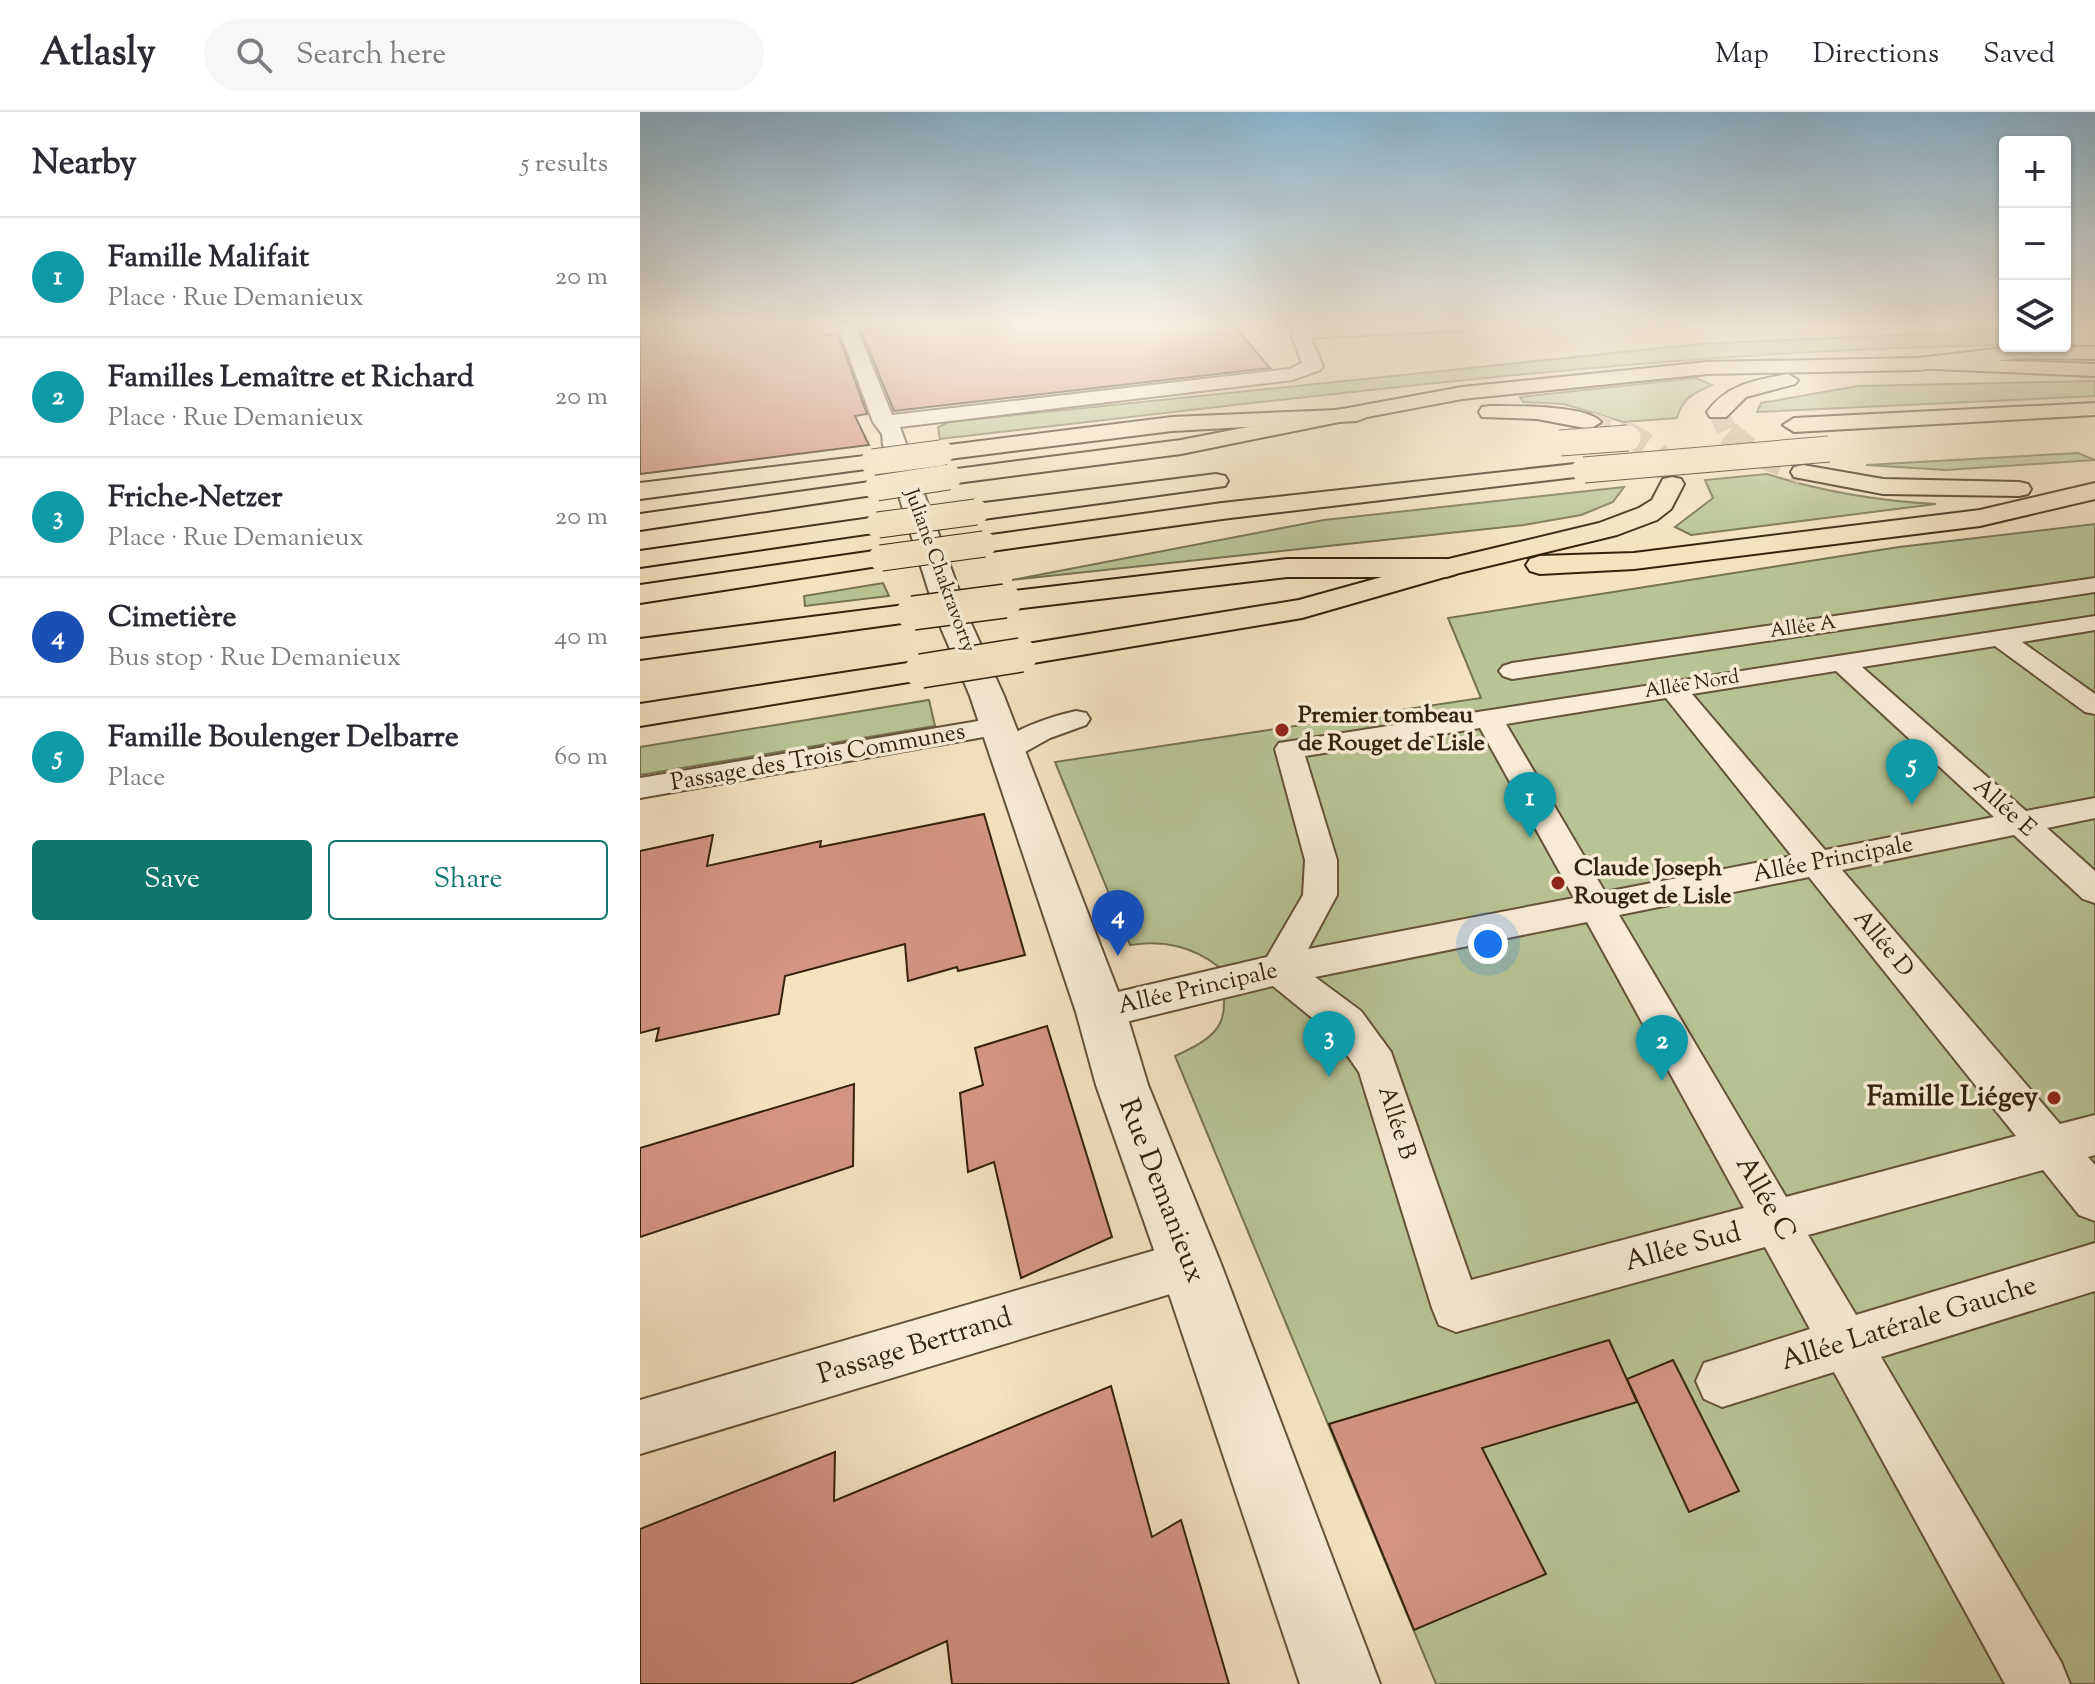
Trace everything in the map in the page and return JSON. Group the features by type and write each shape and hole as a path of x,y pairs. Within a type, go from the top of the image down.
{"main road":[{"path":"640,522 877,488 945,465 1181,447 1427,399"},
{"path":"1701,432 1725,421 1723,403 1730,399"},
{"path":"1786,425 2095,409"},
{"path":"1341,415 1513,412 1590,422"},
{"path":"1550,444 1654,436"},
{"path":"640,491 884,443 945,465"},
{"path":"640,594 1237,509 1584,470 1859,447"},
{"path":"1803,472 1845,482 1904,489 2095,490"},
{"path":"640,559 1239,478"},
{"path":"640,715 1302,609 1631,521 1662,504 1672,484"},
{"path":"640,649 1287,568 1446,568 1634,561 1980,518 2095,490"}],"street":[{"name":"Juliane Chakravorty","path":"870,399 884,443 996,725"},
{"path":"884,443 1142,399"},
{"name":"Rue Demanieux","path":"996,725 1101,1012 1122,1085 1190,1264 1340,1684"}],"lane":[{"name":"Allée A","path":"1512,671 2095,585"},
{"name":"Allée Nord","path":"1279,970 1320,895 1321,860 1289,749 2095,623"},
{"path":"2000,638 2095,706"},
{"name":"Allée E","path":"1841,662 2095,890"},
{"name":"Allée D","path":"1672,688 2095,1199"},
{"name":"Allée C","path":"1488,717 2039,1684"},
{"name":"Passage des Trois Communes","path":"640,788 996,725 1040,732 1076,719"},
{"name":"Allée Principale","path":"1101,1012 1279,970 2095,808"},
{"name":"Allée B","path":"1279,970 1347,1023 1377,1065 1456,1308"},
{"name":"Allée Sud","path":"1456,1308 2095,1135"},
{"name":"Passage Bertrand","path":"640,1427 1190,1264"},
{"name":"Allée Latérale Gauche","path":"1722,1381 2095,1267"}],"green space":[{"path":"1167,399 1283,399 940,439 938,427 949,422"},
{"path":"1521,399 1688,399 1677,418 1623,422 1564,404 1523,402"},
{"path":"1782,399 2024,399 1757,412 1761,403"},
{"path":"2078,453 2095,460 1946,470 1866,465"},
{"path":"1767,474 1851,495 1936,504 1691,535 1675,527 1713,498 1705,480"},
{"path":"1624,487 1613,502 1581,515 1524,525 1012,580 1324,520"},
{"path":"2095,524 2095,1684 1436,1684 1175,1056 1205,1040 1220,1023 1224,1000 1219,967 1177,946 1154,943 1130,945 1055,762 1481,698 1448,618 1899,547"},
{"path":"883,583 889,596 805,606 804,596"},
{"path":"929,700 935,726 640,775 640,747"}],"building":[{"path":"640,399 862,399 867,414 855,416 869,445 640,474"},
{"path":"889,399 996,399 894,411"},
{"path":"984,814 1025,955 958,971 957,967 908,981 905,944 785,976 779,1014 656,1041 659,1028 640,1033 640,851 713,835 707,866 821,841 820,847"},
{"path":"1047,1026 1112,1237 1021,1278 994,1162 968,1172 960,1093 983,1085 975,1048"},
{"path":"854,1084 853,1166 640,1237 640,1148"},
{"path":"1609,1340 1637,1402 1482,1448 1546,1574 1414,1630 1329,1424"},
{"path":"1673,1360 1739,1491 1689,1512 1627,1379"},
{"path":"1111,1386 1152,1537 1181,1520 1229,1684 952,1684 947,1641 851,1684 640,1684 640,1529 835,1452 834,1501"}],"tunnel":[{"path":"1718,412 1728,433"},
{"path":"1590,422 1626,434"},
{"path":"1728,433 1751,452 1803,472"},
{"path":"1626,434 1655,452 1672,484"}],"place":[{"name":"Premier tombeau de Rouget de Lisle","path":"1282,730"},
{"name":"Famille Boulenger Delbarre","path":"1912,805"},
{"name":"Famille Malifait","path":"1530,838"},
{"name":"Claude Joseph Rouget de Lisle","path":"1558,883"},
{"name":"Cimetière","path":"1118,956"},
{"name":"Friche-Netzer","path":"1329,1077"},
{"name":"Familles Lemaître et Richard","path":"1662,1081"},
{"name":"Famille Liégey","path":"2054,1098"}]}
